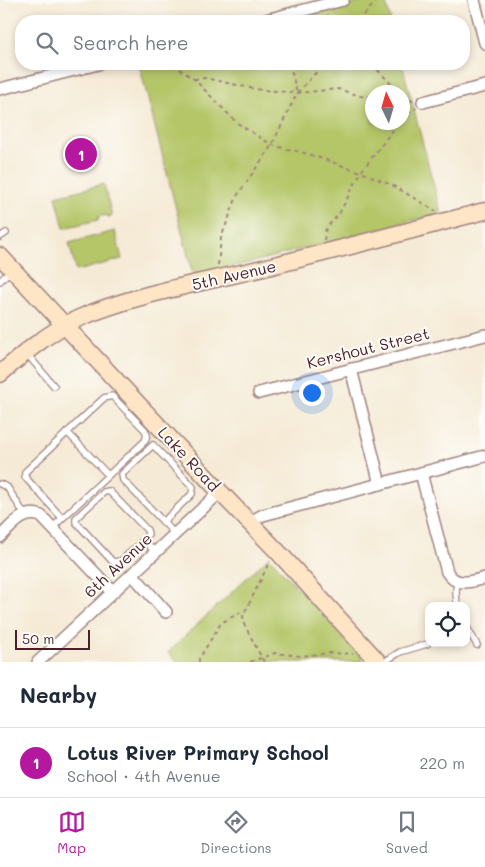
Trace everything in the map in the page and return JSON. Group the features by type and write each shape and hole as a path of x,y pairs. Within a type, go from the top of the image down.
{"street":[{"path":"277,15 299,6 343,0"},
{"path":"474,0 485,43"},
{"path":"0,89 74,70"},
{"path":"423,102 485,86"},
{"name":"5th Avenue","path":"0,374 64,326 111,306 485,211"},
{"name":"Lake Road","path":"0,256 250,522 378,662"},
{"name":"Kershout Street","path":"258,393 485,335"},
{"path":"351,369 380,484"},
{"path":"250,522 264,515 485,456"},
{"path":"420,473 447,572 457,582 470,582 485,578"},
{"name":"6th Avenue","path":"38,662 220,492"},
{"path":"0,537 25,515 41,516 113,592"},
{"path":"132,574 166,612"}],"lane":[{"path":"0,237 6,233"},
{"path":"0,281 12,269"},
{"path":"26,353 54,386"},
{"path":"53,527 145,441 147,435 145,430 114,397 105,396 26,470 24,478 62,518"},
{"path":"67,432 108,476"},
{"path":"163,522 192,494 193,487 153,445 122,474 121,478 163,522 175,534"},
{"path":"0,484 7,487 25,515"},
{"path":"109,491 147,530 148,534 144,540 121,561 113,562 76,522 76,518 104,492 109,491"},
{"path":"144,540 155,552"},
{"path":"457,582 457,602"},
{"path":"470,633 477,645"},
{"path":"384,662 400,652 425,645"}],"path":[{"path":"364,15 377,0"},
{"path":"181,70 194,79 237,123 272,146 308,154 361,172 392,185 450,220"},
{"path":"291,70 297,93"},
{"path":"216,279 221,238 237,196 272,146 297,93 318,70"},
{"path":"378,70 392,85"},
{"path":"194,79 205,78 255,89 297,93 338,89 365,96"},
{"path":"410,113 423,102"},
{"path":"328,252 324,239 326,228 339,214 361,172 393,130"},
{"path":"264,662 244,624 243,616 273,559"},
{"path":"199,662 221,623 245,610"},
{"path":"250,662 275,654 300,656 331,653 357,654"}],"green space":[{"path":"370,0 385,0 389,15 311,15"},
{"path":"141,70 404,70 407,85 365,85 365,130 410,130 410,95 441,213 249,263 193,275"},
{"path":"104,184 112,216 98,217 98,220 64,228 56,196"},
{"path":"115,231 122,259 76,271 69,243"},
{"path":"269,557 360,655 363,662 177,662 168,652"}],"place":[{"name":"Lotus River Primary School","path":"81,154"}]}
